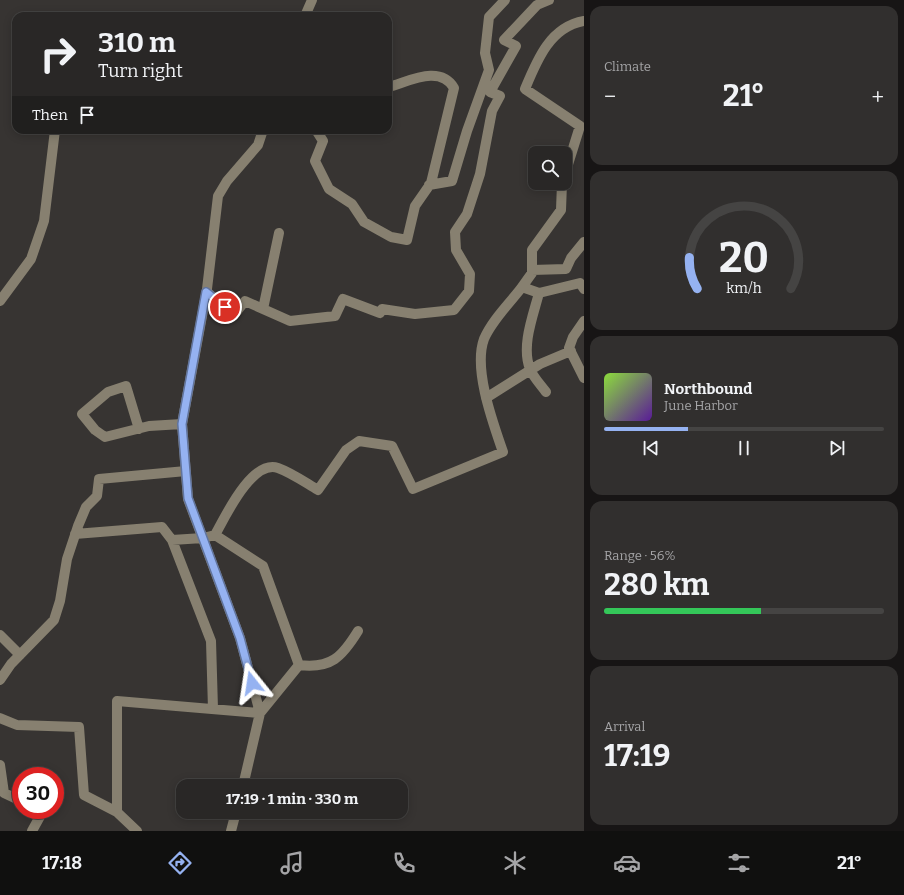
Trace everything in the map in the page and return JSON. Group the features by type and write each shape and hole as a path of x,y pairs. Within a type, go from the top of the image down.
{"street":[{"path":"307,12 312,0"},
{"path":"429,185 452,182 467,131 488,70 485,53 490,17 505,0"},
{"path":"206,292 234,315 245,301 290,321 334,316 343,300 380,313 382,309 415,314 454,310 469,292 470,274 456,250 455,232 467,214 480,174 492,111 500,96 490,92 516,46 504,40 537,5 549,0"},
{"path":"572,152 580,126 525,88 547,44 560,30 573,23 584,21"},
{"path":"319,134 324,141 315,161 329,189 352,204 364,222 391,237 407,240 415,206 429,185 454,88 450,82 441,77 423,75 392,86"},
{"path":"0,301 31,259 44,221 55,134"},
{"path":"260,713 240,638 188,498 182,424 206,292 218,196 227,181 258,144 262,134"},
{"path":"172,540 204,538 215,535 231,505 246,484 252,477 266,467 277,467 318,490 346,450 359,441 392,446 413,489 503,452 486,398 480,358 484,340 490,328 532,273 532,250 561,210 562,190"},
{"path":"263,309 279,232"},
{"path":"532,270 566,269 571,258 584,242"},
{"path":"522,287 539,293 580,282 584,289"},
{"path":"539,293 531,324 526,355 530,371 546,392"},
{"path":"584,321 573,338 569,348 584,378"},
{"path":"486,398 530,371 571,351"},
{"path":"139,429 126,386 108,392 82,414 95,430 105,437 139,429 182,424"},
{"path":"0,680 20,655 54,620 60,601 67,560 75,534 86,507 97,496 99,479 186,471"},
{"path":"75,534 162,528 172,540 211,641 213,709"},
{"path":"215,535 263,566 299,665"},
{"path":"299,665 313,667 327,664 339,657 347,649 358,631"},
{"path":"0,635 20,655"},
{"path":"245,779 260,713 299,665"},
{"path":"117,812 117,700 260,713"},
{"path":"0,718 17,725 79,727 84,795 117,812 137,831"},
{"path":"0,765 4,793 12,797"},
{"path":"32,831 39,819"},
{"path":"231,831 234,819"}],"route":[{"path":"225,307 206,292 182,424 188,498 240,638 252,683"}]}
